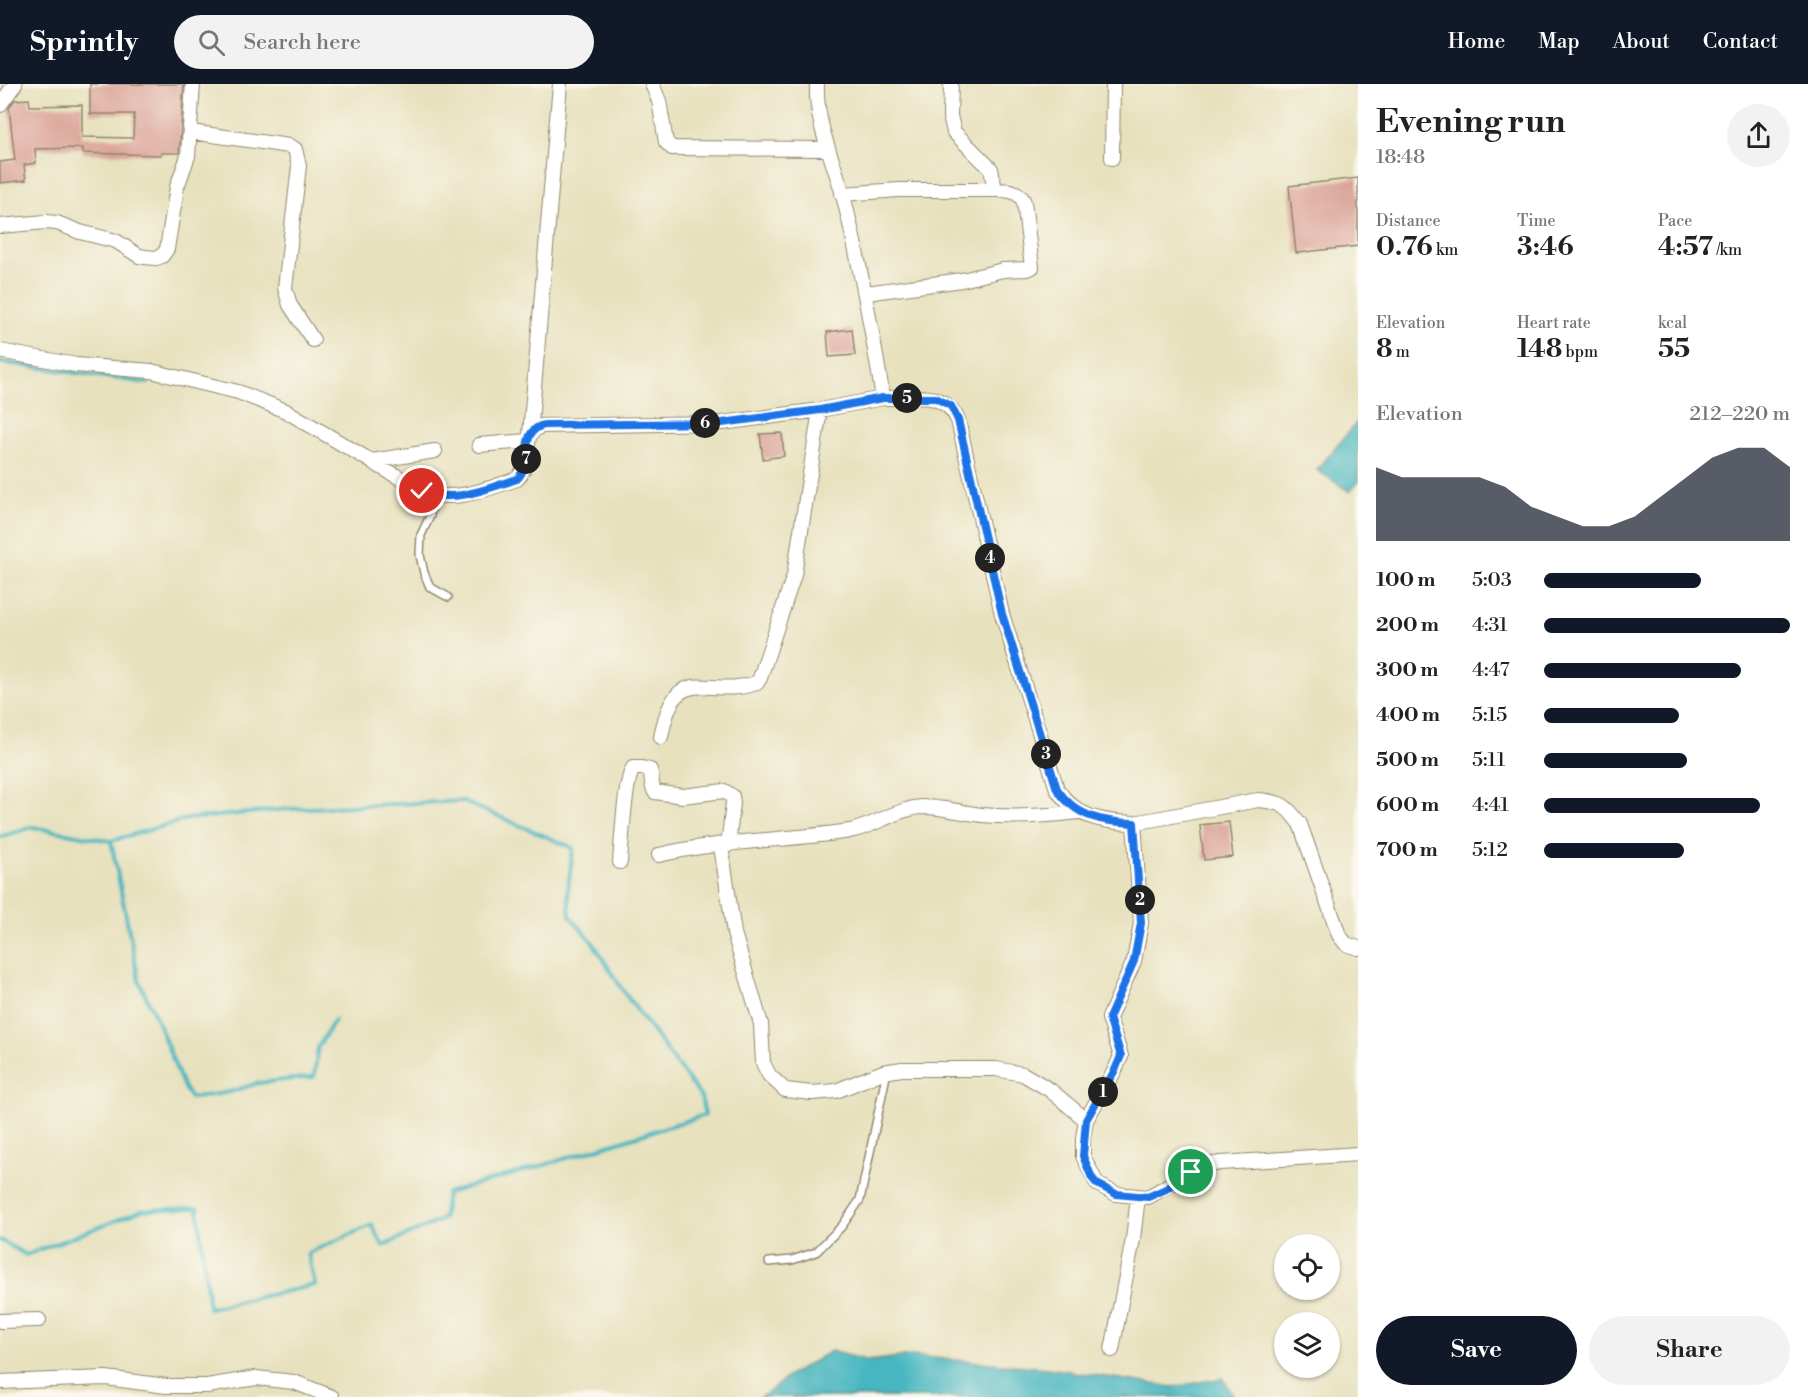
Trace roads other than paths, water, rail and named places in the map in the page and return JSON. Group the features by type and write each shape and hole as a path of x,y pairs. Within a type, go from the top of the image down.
{"street":[{"path":"0,105 15,84"},
{"path":"0,226 57,223 80,232 116,241 139,256 156,258 162,256 170,238 177,187 188,156 193,84"},
{"path":"0,351 76,365 152,371 238,392 286,411 422,491 433,495 461,496 517,479 522,474 525,465 529,437 560,84"},
{"path":"652,84 659,101 666,142 672,148 828,149"},
{"path":"817,84 816,96 828,149 842,194 866,293 883,398"},
{"path":"951,84 950,116 954,132 991,169 995,190"},
{"path":"1112,158 1113,84"},
{"path":"191,132 289,146 295,149 299,166 285,288 290,305 314,340"},
{"path":"842,194 900,190 995,190 1014,192 1022,197 1032,261 1030,268 1004,270 962,280 866,293"},
{"path":"479,445 529,437 536,427 545,425 722,423 820,410 883,398 936,398 951,406 964,443 1002,614 1057,789 1066,803 1078,812 1116,822 1134,823 1258,800 1277,802 1289,808 1300,824 1339,934 1346,944 1358,948"},
{"path":"661,737 672,700 682,690 693,686 723,688 748,686 757,683 760,678 794,575 820,410"},
{"path":"372,460 435,451"},
{"path":"620,862 626,801 630,773 633,768 650,770 655,792 683,796 724,792 732,796 733,803 724,846 734,933 761,1024 763,1064 769,1075 785,1090 812,1093 836,1091 887,1071 920,1068 996,1069 1023,1074 1050,1090 1086,1120"},
{"path":"659,855 693,847 724,846 853,830 910,808 937,808 983,815 1018,816 1078,812"},
{"path":"1134,823 1141,923 1134,961 1109,1018 1121,1056 1086,1120 1083,1156 1092,1178 1097,1184 1116,1194 1148,1197 1202,1166 1358,1154"},
{"path":"1112,1350 1133,1239 1138,1197"},
{"path":"0,1321 39,1320"},
{"path":"0,1382 105,1378 166,1386 207,1386 256,1378 294,1382 332,1397"}],"lane":[{"path":"433,495 430,516 421,536 420,555 430,587 448,597"},
{"path":"769,1262 792,1260 816,1252 842,1226 860,1200 887,1071"}],"water":[{"path":"1358,421 1358,482 1350,492 1317,470"},
{"path":"831,1351 868,1361 910,1356 1047,1368 1173,1387 1223,1378 1234,1397 759,1397 790,1375"}],"waterway":[{"path":"0,362 148,383"},
{"path":"0,837 32,827 111,841 187,819 289,809 462,801 573,848 568,890 570,916 594,944 623,991 701,1097 705,1115 447,1193 443,1219 383,1246 372,1225 308,1253 315,1285 209,1308 198,1208 143,1210 26,1255 0,1240"},
{"path":"111,841 139,981 184,1088 191,1098 230,1092 258,1083 314,1077 318,1047 335,1020"}]}
